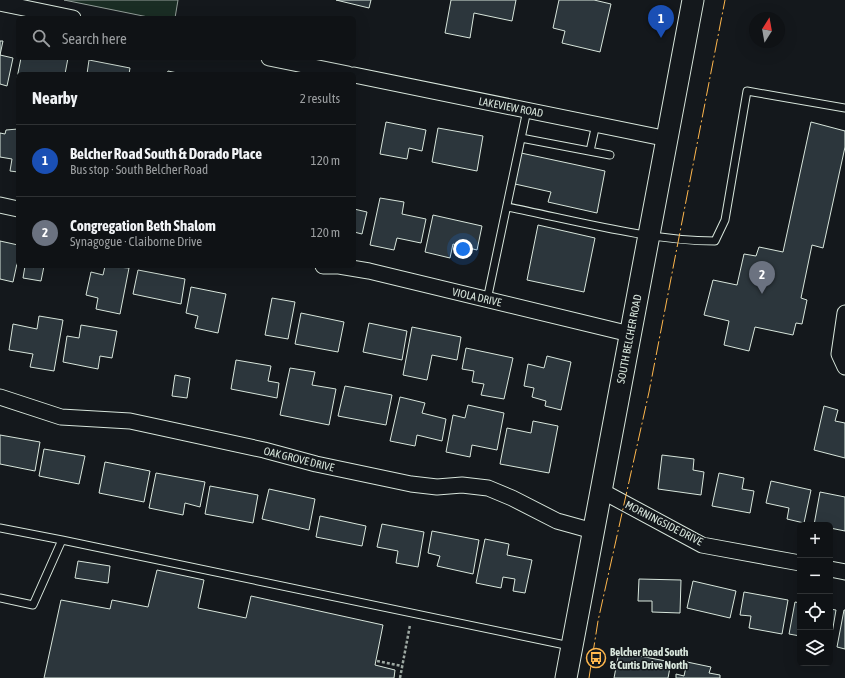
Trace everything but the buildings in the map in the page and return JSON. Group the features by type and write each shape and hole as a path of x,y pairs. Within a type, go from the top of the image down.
{"main road":[{"name":"SOUTH BELCHER ROAD","path":"566,678 592,531 668,139 693,0"}],"street":[{"path":"0,3 63,16"},
{"path":"280,60 338,72"},
{"name":"LAKEVIEW ROAD","path":"356,75 668,139"},
{"path":"0,205 16,209"},
{"name":"VIOLA DRIVE","path":"351,268 369,271 630,334"},
{"path":"845,314 839,354 845,367"},
{"name":"OAK GROVE DRIVE","path":"0,397 61,417 130,421 264,450 316,464 411,484 437,487 462,485 488,488 512,498 557,521 592,531"},
{"name":"MORNINGSIDE DRIVE","path":"600,490 702,545 797,562"},
{"path":"833,570 845,572"}],"lane":[{"path":"507,207 649,235 694,241 715,241 725,220 747,91 845,108"},
{"path":"488,300 527,110"},
{"path":"590,152 596,124"},
{"path":"522,138 610,155"},
{"path":"0,528 572,646"},
{"path":"0,598 33,605 62,540"}],"path":[{"path":"400,678 410,625"},
{"path":"377,661 402,666"}],"green space":[{"path":"64,0 178,0 175,16 143,16"}],"power":[{"path":"589,678 598,621 649,392 725,0"}],"place":[{"name":"Belcher Road South & Dorado Place","path":"661,38"},
{"name":"Congregation Beth Shalom","path":"762,294"},
{"name":"Belcher Road South & Curtis Drive North","path":"596,658"}]}
